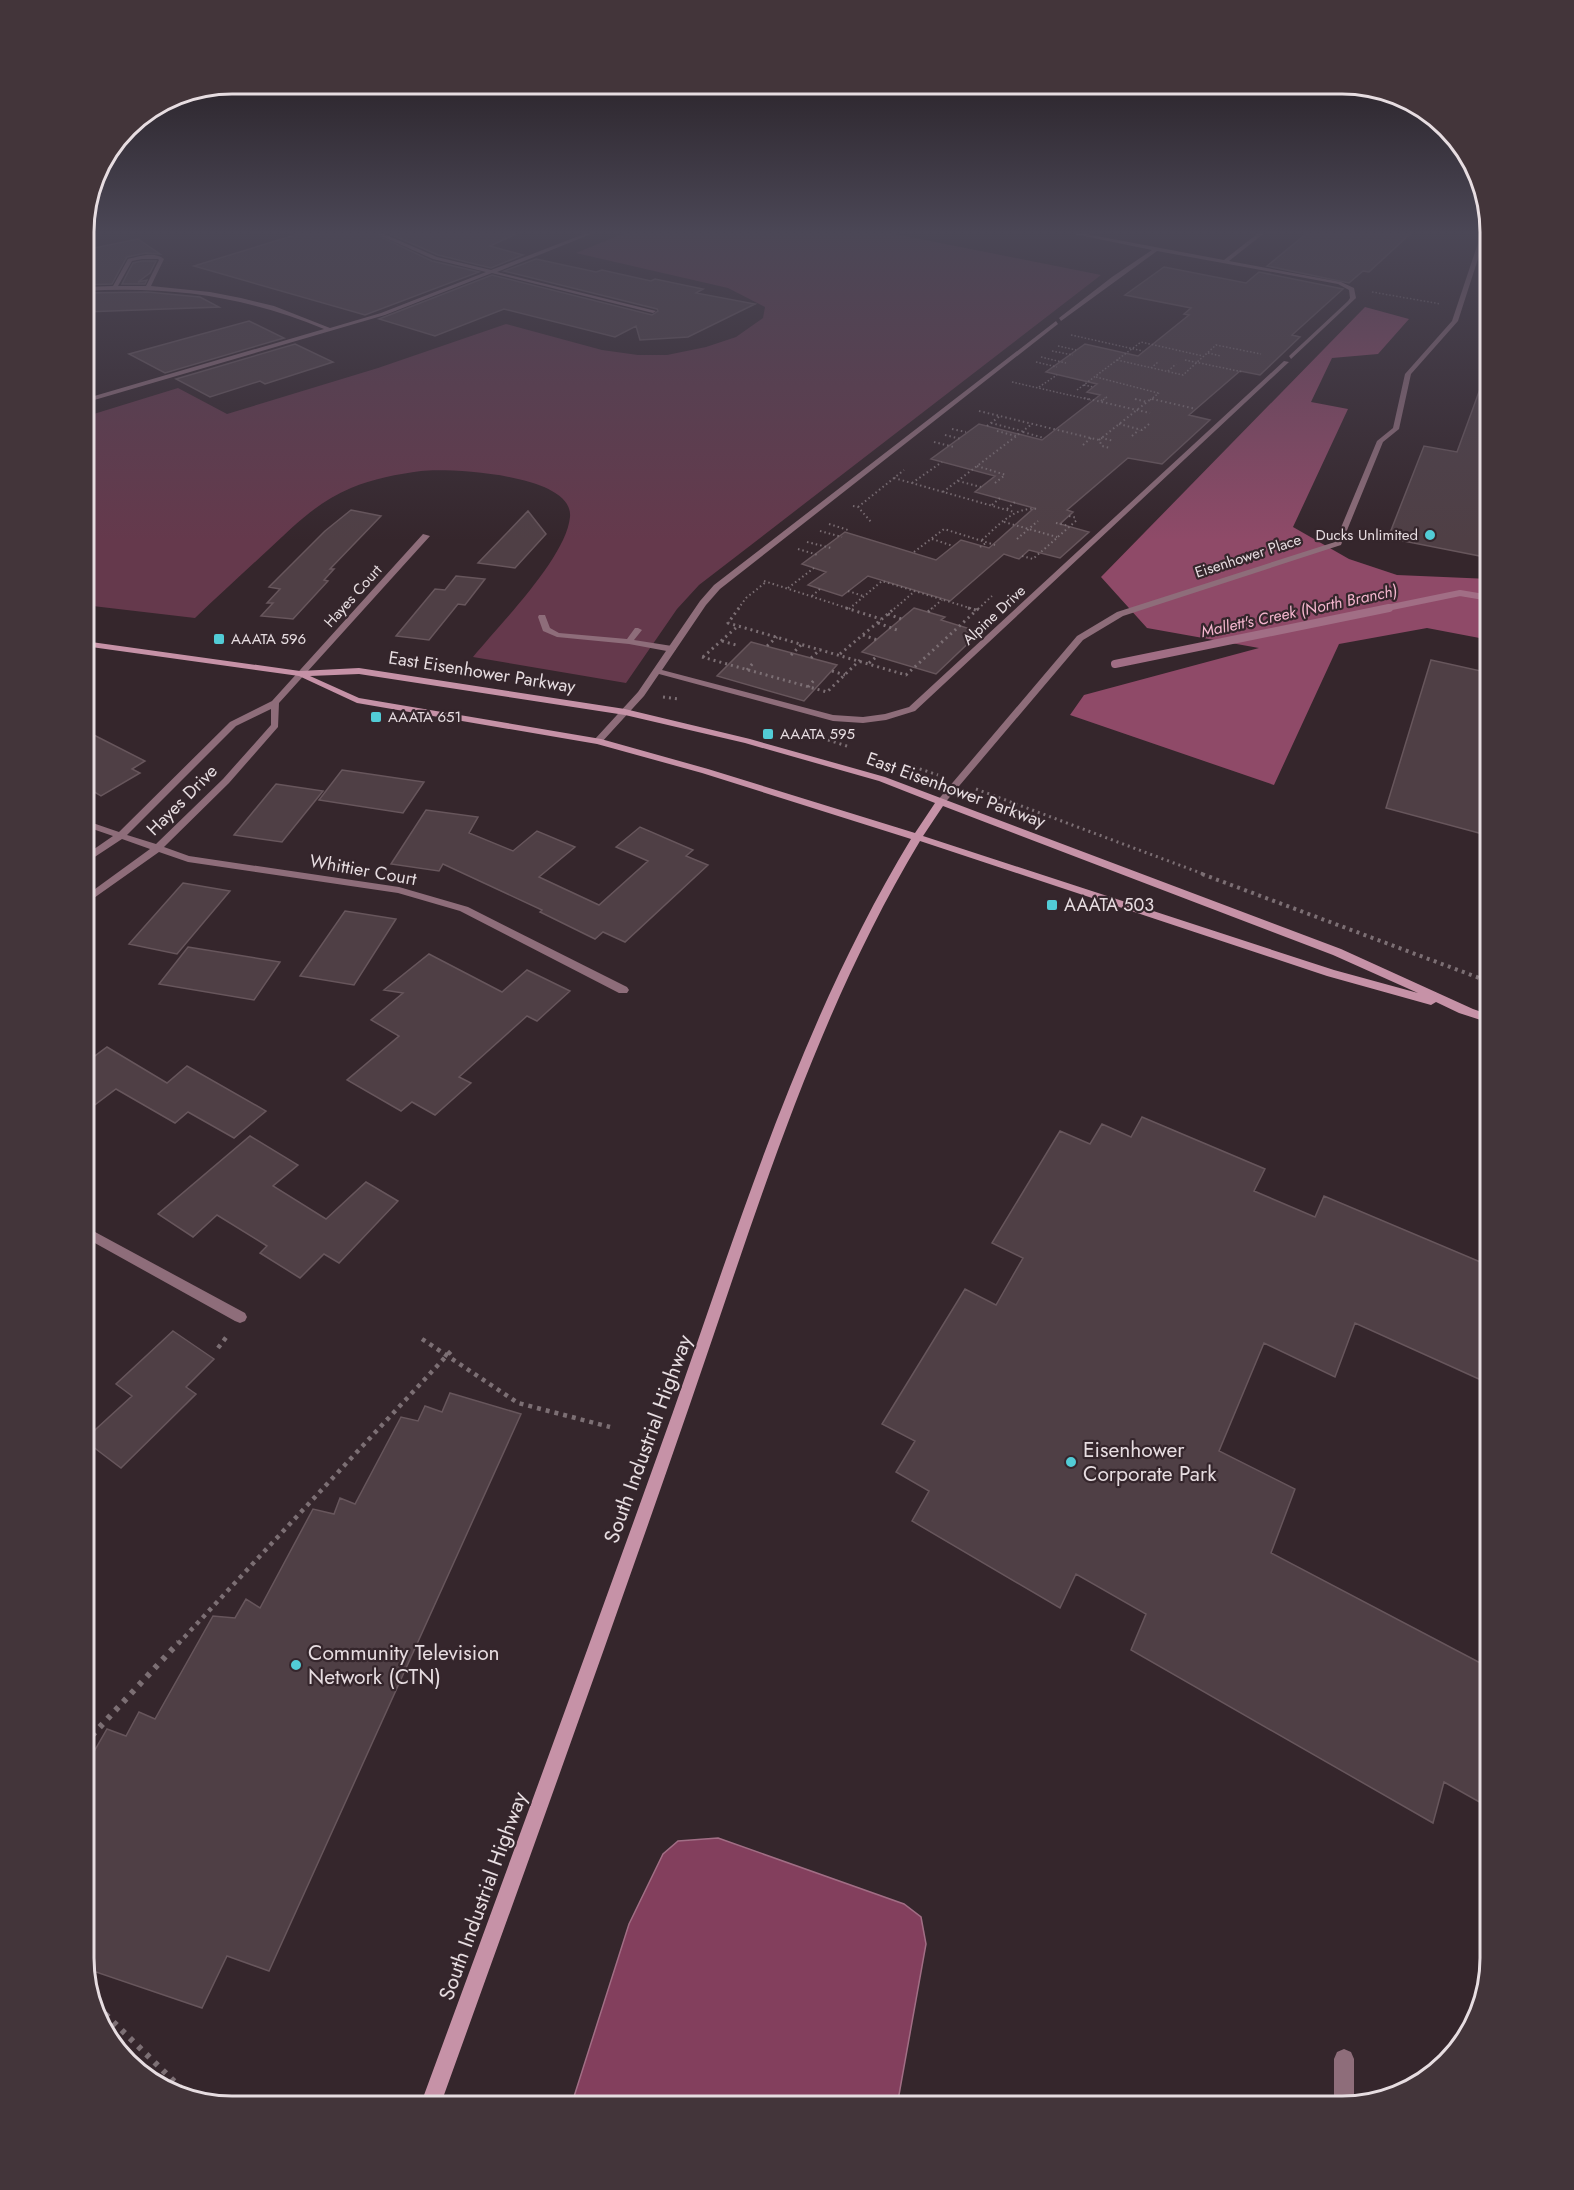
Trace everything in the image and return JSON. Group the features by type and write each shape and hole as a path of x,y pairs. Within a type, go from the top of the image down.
{"main road":[{"name":"East Eisenhower Parkway","path":"95,645 300,674 359,671 625,712 747,741 882,779 940,803 1337,952 1469,1012"},
{"name":"East Eisenhower Parkway","path":"300,674 357,700 598,741 737,780 1331,973 1480,1016"},
{"name":"South Industrial Highway","path":"434,2095 591,1666 791,1096 830,1000 893,874 940,803"}],"street":[{"path":"95,398 309,336"},
{"path":"598,741 641,694 717,587 1039,336"},
{"name":"Alpine Drive","path":"657,670 833,718 863,720 886,717 912,709 1314,336"},
{"name":"Eisenhower Place","path":"940,803 1080,638 1089,631 1120,614 1338,543 1380,441 1396,429 1407,374 1441,336"},
{"name":"Hayes Court","path":"300,674 426,536"},
{"path":"542,617 546,629 557,635 672,649"},
{"path":"629,642 638,630"},
{"name":"Hayes Drive","path":"95,854 120,836 233,724 275,703 300,674"},
{"name":"Hayes Drive","path":"95,894 158,849 226,781 275,725 275,703"},
{"name":"Whittier Court","path":"95,827 188,859 399,890 464,909 623,990"},
{"path":"94,1237 240,1317"},
{"path":"1344,2060 1344,2096"}],"path":[{"path":"1077,336 1143,351"},
{"path":"1093,346 1099,341"},
{"path":"1077,390 1141,342 1204,356"},
{"path":"1118,360 1183,375 1216,345 1261,354"},
{"path":"1046,350 1073,355"},
{"path":"1170,354 1176,350"},
{"path":"1207,352 1221,356"},
{"path":"1038,356 1066,363"},
{"path":"1185,360 1243,372"},
{"path":"1035,362 1058,367"},
{"path":"1151,368 1158,362"},
{"path":"1168,371 1176,364"},
{"path":"1039,388 1057,375"},
{"path":"1095,377 1159,393 1100,439"},
{"path":"1009,381 1150,413"},
{"path":"1083,385 1093,387"},
{"path":"1100,402 1108,396"},
{"path":"1135,399 1148,402"},
{"path":"1152,399 1196,409"},
{"path":"1168,408 1173,404"},
{"path":"979,411 1091,438 1114,441"},
{"path":"987,426 1000,416"},
{"path":"991,423 1044,438"},
{"path":"943,492 1033,424"},
{"path":"1119,424 1140,430"},
{"path":"1132,436 1149,424"},
{"path":"998,431 1016,436"},
{"path":"1070,439 1076,434"},
{"path":"943,435 961,439"},
{"path":"1083,445 1091,438"},
{"path":"925,439 954,447"},
{"path":"1100,439 1102,446"},
{"path":"1102,446 1110,448"},
{"path":"1098,450 1102,446"},
{"path":"912,483 942,462"},
{"path":"977,466 1006,475 995,483"},
{"path":"872,523 859,511 858,507 904,470"},
{"path":"894,478 1014,512"},
{"path":"957,481 981,487"},
{"path":"992,505 1001,497"},
{"path":"1006,509 1017,500"},
{"path":"982,540 1014,512 1034,503"},
{"path":"1029,507 1039,509"},
{"path":"1022,556 1033,560 1078,519 1069,516"},
{"path":"819,521 848,530"},
{"path":"1004,521 1057,537"},
{"path":"1017,539 1038,521"},
{"path":"1056,523 1069,526"},
{"path":"811,528 842,537"},
{"path":"914,552 944,529 995,545"},
{"path":"797,539 831,548"},
{"path":"931,539 953,546"},
{"path":"980,547 986,543"},
{"path":"789,546 818,555"},
{"path":"788,589 814,568"},
{"path":"758,579 881,619"},
{"path":"849,609 882,581 977,610"},
{"path":"766,582 746,598 728,623 821,648 906,675 992,596"},
{"path":"811,597 820,589"},
{"path":"848,591 864,596"},
{"path":"840,654 915,591"},
{"path":"928,612 942,599"},
{"path":"887,614 904,620"},
{"path":"877,622 897,630"},
{"path":"739,626 702,657 827,692 860,660"},
{"path":"862,635 880,641"},
{"path":"767,646 777,636"},
{"path":"721,641 736,645"},
{"path":"791,655 803,643"},
{"path":"811,658 821,648"},
{"path":"868,663 876,657"},
{"path":"747,670 753,663"},
{"path":"766,675 770,671"},
{"path":"831,671 845,675"},
{"path":"783,680 790,674"},
{"path":"808,687 816,678"},
{"path":"992,795 1480,978"},
{"path":"422,1340 518,1403 610,1427"},
{"path":"94,1733 453,1350"},
{"path":"109,2017 175,2083"}],"shaded area":[{"path":"471,336 551,336 602,350 638,355 667,355 706,347 736,337 1022,336 699,585 677,609 626,683 473,657 545,571 566,533 570,517 566,503 552,491 532,483 482,473 436,470 412,472 368,482 327,500 297,524 195,618 95,606 95,414 178,388 227,414 378,368"},
{"path":"1336,336 1394,336 1378,354 1332,358 1311,402 1348,409 1293,527 1349,559 1397,575 1480,579 1480,638 1427,628 1339,644 1274,785 1070,715 1084,695 1259,648 1147,628 1101,577"},
{"path":"718,1838 904,1904 921,1917 926,1944 899,2096 574,2095 629,1924 663,1854 678,1841"}],"building":[{"path":"194,336 284,338 165,373 129,354"},
{"path":"639,336 690,336 688,337 640,340"},
{"path":"1163,336 1300,337 1260,375 1240,371 1189,415 1210,420 1162,464 1128,458 1067,510 1073,512 1060,524 1089,532 1060,558 1029,550 1019,559 1004,554 950,601 868,576 842,596 808,585 826,572 802,564 845,532 936,560 961,540 989,548 1034,508 975,492 995,476 931,459 979,424 1042,440 1100,395 1087,392 1097,384 1046,372 1085,344 1138,356"},
{"path":"295,344 333,362 265,384 260,381 210,397 176,379"},
{"path":"1480,389 1480,556 1388,538 1424,446 1457,452"},
{"path":"351,510 381,516 330,569 334,569 324,580 328,581 293,619 261,616 273,603 267,603 280,589 269,587 325,531"},
{"path":"528,511 546,534 515,568 478,563"},
{"path":"456,576 485,579 465,605 458,604 429,640 396,636 435,589 445,590"},
{"path":"914,608 945,617 941,620 980,632 936,674 862,652"},
{"path":"751,642 837,665 804,701 717,676"},
{"path":"1431,660 1480,671 1480,833 1386,808"},
{"path":"95,735 145,761 132,769 140,773 101,796 95,792"},
{"path":"342,770 424,782 403,813 319,800"},
{"path":"276,784 323,791 282,842 234,835"},
{"path":"426,810 478,817 469,833 513,851 537,831 575,847 539,877 599,905 648,861 616,847 640,827 693,850 686,856 708,865 625,942 603,932 595,939 540,912 542,910 443,864 439,871 391,864"},
{"path":"183,883 230,891 177,954 129,944"},
{"path":"345,911 396,919 354,985 300,976"},
{"path":"188,947 280,962 254,1000 159,984"},
{"path":"429,954 502,992 527,970 570,991 537,1021 527,1016 459,1077 471,1083 435,1115 412,1102 401,1111 347,1080 399,1036 371,1020 403,993 384,990"},
{"path":"107,1047 167,1083 187,1066 266,1111 234,1138 188,1112 175,1123 116,1089 94,1105 95,1056"},
{"name":"Eisenhower Corporate Park","path":"1142,1117 1265,1169 1254,1191 1315,1217 1324,1196 1480,1262 1480,1379 1355,1323 1335,1377 1264,1343 1219,1451 1295,1489 1271,1553 1480,1663 1480,1802 1444,1782 1433,1823 1131,1650 1146,1614 1076,1574 1060,1608 912,1521 929,1491 896,1472 915,1441 882,1424 965,1289 996,1305 1023,1258 992,1243 1060,1131 1090,1144 1102,1124 1131,1137"},
{"path":"250,1136 298,1165 273,1186 326,1219 366,1182 398,1201 339,1263 324,1254 300,1278 260,1253 267,1246 217,1215 193,1237 158,1214"},
{"path":"173,1331 214,1359 186,1387 196,1394 121,1468 94,1448 94,1431 132,1396 116,1384"},
{"name":"Community Television Network (CTN)","path":"450,1393 521,1414 269,1971 227,1956 202,2008 96,1972 94,1751 107,1729 126,1736 139,1712 155,1719 213,1616 235,1618 246,1599 260,1608 313,1509 334,1514 340,1498 355,1504 401,1417 418,1421 425,1406 442,1412"}],"waterway":[{"name":"Mallett's Creek (North Branch)","path":"1382,609 1460,593 1480,596"},
{"name":"Mallett's Creek (North Branch)","path":"1115,664 1389,608"}],"place":[{"name":"Ducks Unlimited","path":"1430,535"},
{"name":"AAATA 596","path":"219,639"},
{"name":"AAATA 651","path":"376,717"},
{"name":"AAATA 595","path":"768,734"},
{"name":"AAATA 503","path":"1052,905"},
{"name":"Eisenhower Corporate Park","path":"1071,1462"},
{"name":"Community Television Network (CTN)","path":"296,1665"}]}
